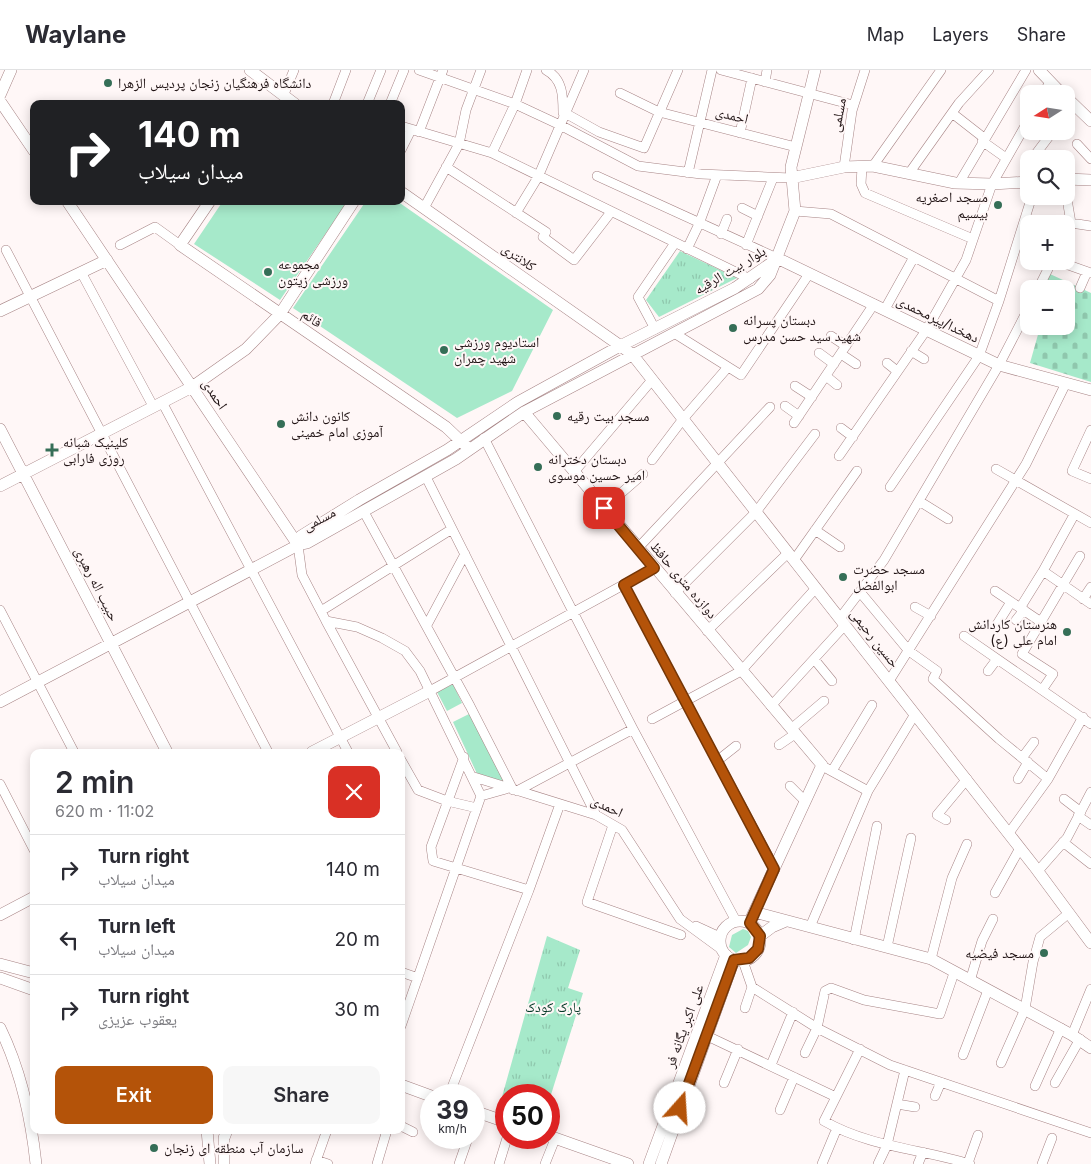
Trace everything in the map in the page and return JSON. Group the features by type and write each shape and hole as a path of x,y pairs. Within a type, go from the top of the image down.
{"street":[{"path":"0,95 11,70"},
{"path":"255,71 281,99 294,70"},
{"path":"335,100 346,70"},
{"path":"370,100 382,70"},
{"path":"392,100 404,70"},
{"path":"419,70 442,74 473,90 563,118 644,148 678,70"},
{"path":"424,208 459,144 466,110 481,70"},
{"path":"492,153 515,104 527,70"},
{"path":"546,70 554,74 563,90 563,118"},
{"path":"516,213 538,177 584,70"},
{"path":"688,172 712,70"},
{"path":"721,70 853,105"},
{"path":"765,82 768,70"},
{"path":"596,176 777,258 795,211 790,178 816,70"},
{"name":"مسلمی","path":"844,167 853,105 866,70"},
{"path":"941,70 868,166 861,184 864,193 974,239"},
{"path":"910,172 952,113 989,70"},
{"path":"959,183 983,139 1026,70"},
{"path":"1039,70 1053,85"},
{"path":"405,145 415,131 442,74"},
{"path":"740,133 752,78"},
{"name":"احمدی","path":"620,94 659,112 796,147"},
{"path":"0,101 30,145"},
{"path":"1075,109 1091,121"},
{"path":"952,113 1006,158"},
{"path":"563,118 638,166 717,175 773,178 790,178 844,167 868,166 910,172 959,183 1020,182"},
{"path":"405,127 492,153 750,279"},
{"path":"839,456 926,329 956,279 974,239 992,184 1020,134"},
{"path":"1077,144 1091,159"},
{"path":"446,167 546,232 543,237 574,260 611,212"},
{"path":"687,249 699,224 717,175"},
{"path":"746,245 773,178"},
{"path":"1075,179 1091,180"},
{"name":"کلانتری","path":"405,195 632,354"},
{"name":"احمدی","path":"70,205 298,545"},
{"path":"120,245 155,227 180,245 207,205"},
{"path":"0,486 192,387 246,349 280,314 351,205"},
{"path":"890,486 979,356 999,301 1029,205"},
{"path":"742,208 758,216"},
{"path":"795,211 830,214 999,301"},
{"path":"721,234 727,219"},
{"path":"1075,222 1089,224"},
{"path":"654,329 638,297 675,243"},
{"name":"قائم","path":"180,245 446,427 465,445"},
{"path":"6,250 266,749"},
{"path":"785,406 797,420 840,354 879,307 914,257"},
{"name":"بلوار بیت الرقیه","path":"465,445 518,402 620,346 750,279 777,258"},
{"name":"بلوار بیت الرقیه","path":"465,445 484,438 524,412 758,289 770,275 777,258"},
{"name":"دهخدا/پیرمحمدی","path":"777,258 999,365 1091,390"},
{"path":"0,311 107,260"},
{"path":"1075,268 1089,273 1080,288"},
{"path":"81,272 251,569 347,749"},
{"path":"674,333 741,376 809,274"},
{"path":"771,706 814,659 842,622 860,592 884,560 999,365 1020,324"},
{"path":"831,336 846,346"},
{"path":"911,351 924,359"},
{"path":"819,353 834,364"},
{"name":"حسین رحیمی","path":"632,354 967,779 1091,943"},
{"path":"840,354 856,364"},
{"path":"887,363 898,371"},
{"path":"652,460 683,419 728,367"},
{"path":"826,376 837,385"},
{"path":"574,472 652,380"},
{"path":"889,681 1026,464 1066,383"},
{"path":"795,386 812,397"},
{"path":"638,548 770,407"},
{"name":"دوازده متری حافظ","path":"524,412 741,671 793,732 827,768"},
{"path":"841,428 853,437"},
{"name":"حبیب اله رهبری","path":"0,429 165,749"},
{"path":"1091,430 1072,471 1091,479"},
{"path":"675,593 756,512 815,434"},
{"path":"484,438 633,729 736,921"},
{"name":"مسلمی","path":"298,545 307,543 426,477 465,445"},
{"name":"مسلمی","path":"298,545 301,536 465,445"},
{"path":"996,469 1091,523"},
{"path":"707,631 791,556 815,530 857,471"},
{"path":"604,508 643,474"},
{"path":"426,477 596,815"},
{"path":"919,501 948,519"},
{"path":"364,512 427,626 512,790"},
{"path":"1016,620 1074,515"},
{"path":"321,611 393,564 452,529"},
{"path":"815,530 840,547"},
{"path":"0,702 298,545 302,575 395,749"},
{"path":"427,626 465,554"},
{"path":"1042,690 1053,674 1022,654 1080,556"},
{"path":"318,749 430,691 654,568"},
{"path":"1043,571 1087,601 1091,587"},
{"path":"624,585 774,869"},
{"path":"652,719 741,671 816,588"},
{"path":"995,591 1041,622"},
{"path":"860,592 909,651 936,671 933,679 1048,779"},
{"path":"996,626 1011,602"},
{"path":"915,607 931,616"},
{"path":"0,610 72,749"},
{"path":"326,621 357,627 405,651 420,671 474,777 481,796 405,1015"},
{"path":"964,636 1091,724"},
{"path":"814,659 832,681"},
{"path":"988,672 997,659"},
{"path":"964,707 970,699"},
{"path":"779,745 824,701"},
{"path":"729,952 754,955 758,949 760,936 752,917 805,801 872,706"},
{"path":"810,927 868,791 916,714"},
{"path":"1009,833 1048,779 1082,717"},
{"path":"481,796 512,790 570,763 633,729"},
{"path":"1018,779 1034,742"},
{"path":"717,761 736,746"},
{"path":"464,757 431,847 433,861 528,890"},
{"path":"405,767 418,790 447,801 477,808"},
{"path":"827,768 868,791"},
{"name":"احمدی","path":"474,777 596,815 622,830 680,919 729,952"},
{"path":"946,820 937,815 967,779"},
{"path":"0,784 30,842"},
{"path":"790,786 805,801"},
{"path":"1038,871 1063,842 1091,792"},
{"path":"1064,799 1091,825"},
{"path":"453,1084 560,804"},
{"path":"613,825 586,902 681,935"},
{"path":"854,940 877,826"},
{"path":"887,947 911,838"},
{"path":"1063,842 1091,864"},
{"path":"931,959 952,878 967,844"},
{"path":"995,893 1020,848"},
{"path":"0,915 30,899"},
{"path":"1001,1063 1025,1009 1033,962 1040,937 1069,913"},
{"path":"1091,1048 1061,1028 931,959 786,921 752,917 726,926 729,952 752,987 817,1028 905,1070 1091,1133"},
{"path":"970,981 982,941 993,919"},
{"path":"760,936 786,921"},
{"name":"علی اکبر یگانه فر","path":"661,1164 729,952"},
{"path":"1,962 30,972"},
{"path":"805,1053 817,1028 825,991 831,988 864,1000 940,1014 954,972"},
{"path":"405,973 418,978"},
{"path":"0,978 30,989"},
{"path":"744,1008 752,987"},
{"path":"1055,1083 1076,1037 1091,989"},
{"path":"963,1055 988,990"},
{"path":"771,1065 793,1012"},
{"path":"0,1028 10,1049 27,1102 30,1123"},
{"path":"1035,1086 1061,1028"},
{"path":"702,1033 836,1097"},
{"name":"علی اکبر یگانه فر","path":"649,1164 702,1033"},
{"path":"724,1083 738,1049"},
{"path":"860,1049 824,1121 837,1128 887,1145 964,1163 978,1135"},
{"path":"878,1164 887,1145 905,1070"},
{"path":"780,1110 794,1077"},
{"path":"935,1096 941,1082"},
{"path":"405,1087 420,1092"},
{"path":"897,1104 914,1107"},
{"path":"405,1128 413,1132"},
{"path":"822,1164 837,1128"},
{"path":"32,1134 36,1164"},
{"path":"208,1134 210,1164"},
{"path":"224,1164 225,1134"},
{"path":"326,1134 316,1162 328,1164"},
{"path":"379,1164 386,1134"},
{"path":"1042,1164 1052,1138"},
{"path":"560,1141 606,1160 628,1164"},
{"path":"460,1164 465,1149"},
{"path":"499,1164 504,1149"},
{"path":"545,1164 549,1149"},
{"path":"918,1164 923,1152"}],"green space":[{"name":"مجموعه ورزشی زیتون","path":"220,205 345,205 280,300 194,244"},
{"name":"استادیوم ورزشی شهید چمران","path":"363,205 403,205 553,310 512,391 457,418 293,308"},
{"path":"680,251 737,278 659,317 646,300"},
{"path":"1050,274 1063,280 1047,280"},
{"path":"1075,286 1091,293 1091,382 1030,363 1038,335 1075,335"},
{"path":"453,684 462,703 447,711 437,692"},
{"path":"469,714 504,781 479,778 453,722"},
{"path":"743,929 748,931 751,937 748,945 736,953 729,947 732,935"},
{"name":"پارک کودک","path":"547,936 580,950 568,988 583,993 554,1084 506,1084"}],"place":[{"name":"دانشگاه فرهنگیان زنجان پردیس الزهرا","path":"108,83"},
{"name":"مسجد اصغریه بیسیم","path":"998,205"},
{"name":"مجموعه ورزشی زیتون","path":"268,272"},
{"name":"دبستان پسرانه شهید سید حسن مدرس","path":"733,328"},
{"name":"استادیوم ورزشی شهید چمران","path":"444,350"},
{"name":"مسجد بیت رقیه","path":"557,416"},
{"name":"کانون دانش آموزی امام خمینی","path":"281,424"},
{"name":"کلینیک شبانه روزی فارابی","path":"52,450"},
{"name":"دبستان دخترانه امیر حسین موسوی","path":"538,467"},
{"name":"مسجد حضرت ابوالفضل","path":"843,577"},
{"name":"هنرستان کاردانش امام علی (ع)","path":"1067,632"},
{"name":"مسجد فیضیه","path":"1044,953"},
{"name":"سازمان آب منطقه ای زنجان","path":"154,1148"}],"route":[{"path":"604,508 654,568 624,585 774,869 750,923 760,936 758,949 749,958 738,961 734,960 680,1108"}]}
